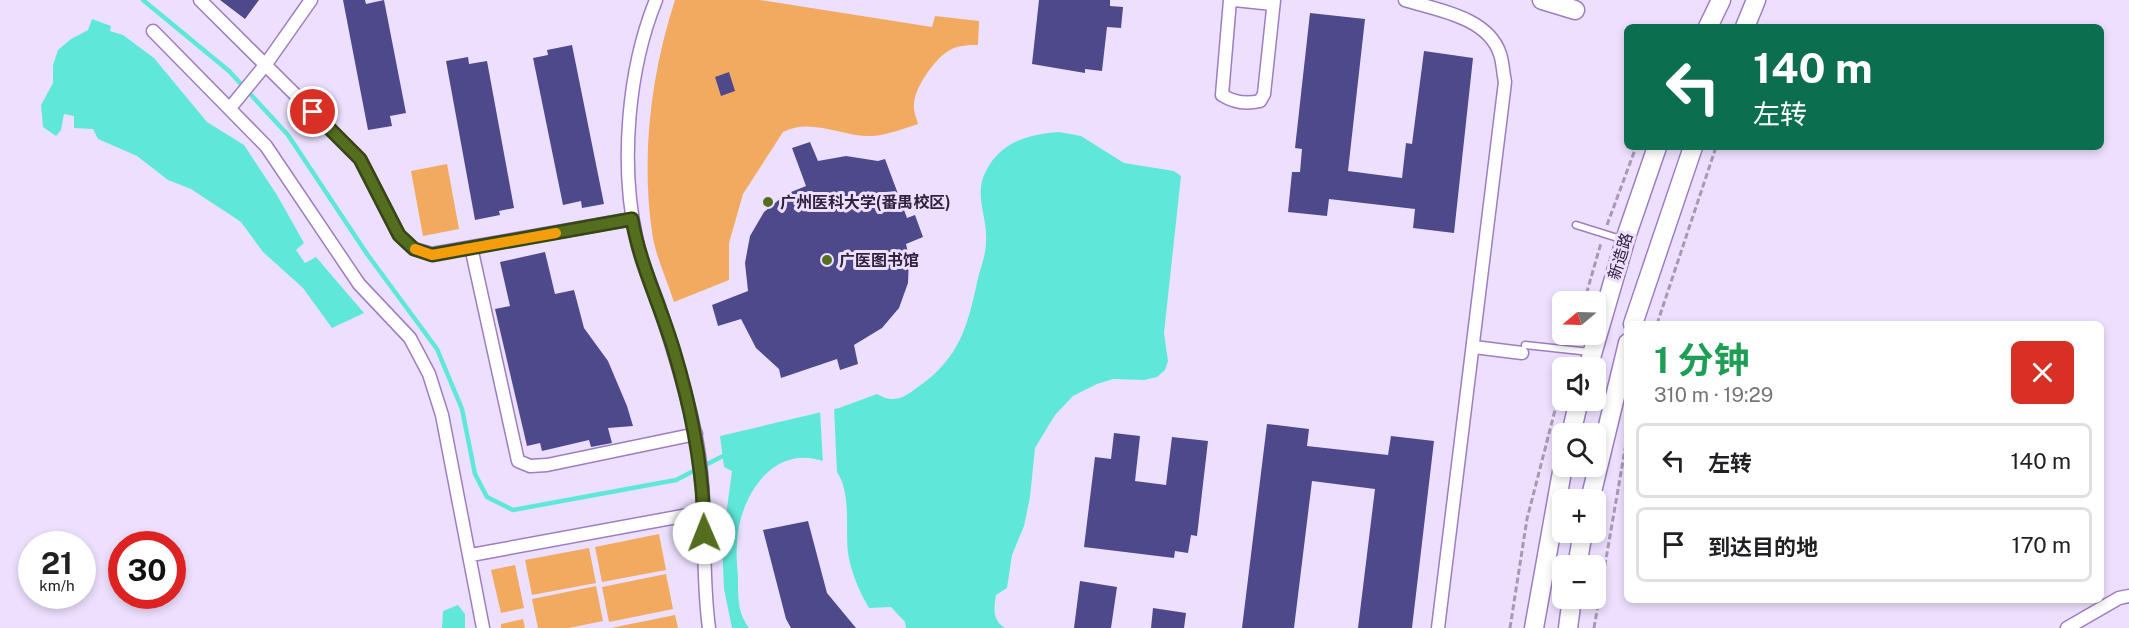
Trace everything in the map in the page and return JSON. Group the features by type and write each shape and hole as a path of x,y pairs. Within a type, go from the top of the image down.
{"main road":[{"path":"1542,0 1575,5"},
{"path":"1709,24 1721,0"},
{"path":"1746,24 1756,0"},
{"name":"新造路","path":"1591,357 1625,240 1657,150"},
{"name":"新造路","path":"1634,321 1692,150"},
{"path":"1593,489 1624,360"},
{"path":"1534,628 1561,477"},
{"path":"1568,628 1571,609"}],"street":[{"path":"200,0 360,159 399,235 414,249 432,255 632,219"},
{"path":"230,108 266,64 311,0"},
{"path":"656,0 641,36 629,108 632,219 636,239 675,352 696,434 704,506 705,598 709,628"},
{"path":"1232,0 1274,2 1264,94 1260,101 1251,103 1229,99 1222,95 1232,0"},
{"path":"1406,0 1456,15 1482,29 1499,52 1505,82 1438,628"},
{"path":"153,31 266,146 338,256 359,284 410,338 415,347 429,374 442,415 471,555 483,628"},
{"path":"471,248 518,461 530,466 547,465 696,434"},
{"path":"1474,346 1523,349"},
{"path":"471,555 704,506"},
{"path":"2067,628 2119,598 2129,596"}],"lane":[{"path":"1576,225 1625,240"},
{"path":"1523,349 1572,357"}],"path":[{"path":"1607,226 1635,150"},
{"path":"1658,321 1715,150"},
{"path":"1587,291 1602,242"},
{"path":"1510,628 1527,519 1555,411"},
{"path":"1594,628 1624,458"}],"shaded area":[{"path":"675,0 760,0 932,27 935,16 979,21 978,45 953,48 932,66 921,82 915,98 914,110 918,124 872,136 804,126 783,132 743,194 729,243 729,280 674,302 654,241 649,203 648,144 654,86"},
{"path":"92,19 111,26 110,31 123,35 154,58 207,122 244,145 277,195 304,243 296,250 305,263 316,257 364,313 332,328 303,288 263,252 241,222 191,189 168,180 137,156 98,139 93,129 74,128 74,116 64,114 61,130 56,136 43,127 41,105 53,83 53,65 58,50 71,39 88,30"},
{"path":"1059,132 1081,136 1124,163 1174,171 1181,176 1164,333 1168,361 1165,370 1157,377 1144,380 1113,379 1097,384 1073,396 1055,415 1035,448 1030,497 1024,526 1012,555 1007,588 996,595 996,617 1005,628 906,628 905,622 891,607 869,608 849,560 846,497 843,484 828,464 815,459 798,458 783,462 770,470 750,496 743,512 737,548 738,596 742,616 749,628 732,628 724,589 722,545 732,471 724,467 720,436 839,408 877,394 888,399 903,397 932,376 953,352 970,311 986,247 981,189 986,171 992,161 1007,146 1037,135"},
{"path":"447,164 459,229 423,236 411,171"},
{"path":"659,534 666,570 602,582 595,547"},
{"path":"589,548 596,583 532,595 525,560"},
{"path":"515,565 524,608 501,613 491,570"},
{"path":"666,574 673,609 609,622 602,587"},
{"path":"596,586 603,621 569,628 538,628 532,599"},
{"path":"458,605 465,614 465,628 442,628 443,611"},
{"path":"675,615 678,628 611,628"},
{"path":"523,619 525,628 501,628 501,624"}],"pier":[{"path":"834,407 837,473 823,465 820,410"}],"building":[{"path":"220,0 259,0 245,19"},
{"path":"343,0 365,0 366,4 384,0 406,113 390,116 392,126 368,130"},
{"path":"1039,0 1110,0 1110,6 1123,7 1121,28 1107,27 1102,71 1085,69 1085,73 1032,64"},
{"path":"1310,13 1365,19 1348,171 1402,178 1406,143 1412,144 1424,51 1473,58 1454,233 1413,228 1415,209 1329,199 1327,216 1288,212 1292,172 1300,172 1302,149 1295,148"},
{"path":"572,45 604,204 582,208 581,201 563,205 533,58 548,55 547,50"},
{"path":"468,57 469,64 487,61 514,208 499,211 500,215 475,220 446,61"},
{"path":"729,72 735,91 721,96 715,77"},
{"name":"广医图书馆","path":"810,142 818,161 846,156 878,161 885,159 907,218 915,215 923,237 906,244 909,257 908,283 899,308 882,328 854,345 858,364 840,370 837,359 781,378 779,369 756,348 741,319 718,326 712,305 748,291 745,263 750,236 764,212 786,194 806,186 792,148"},
{"path":"545,252 555,294 574,290 584,328 608,361 627,406 633,426 608,428 612,443 591,447 589,440 542,451 540,443 527,446 495,309 510,306 500,262"},
{"path":"1267,424 1309,429 1307,446 1388,455 1391,436 1434,441 1412,628 1358,628 1375,489 1312,481 1294,628 1242,628"},
{"path":"1114,433 1140,436 1135,481 1166,485 1172,437 1208,441 1197,536 1191,535 1188,553 1175,551 1174,558 1084,547 1095,457 1111,459"},
{"path":"808,521 827,593 856,628 791,628 786,619 763,530"},
{"path":"1080,581 1117,587 1111,628 1074,628"},
{"path":"1153,608 1186,613 1184,628 1151,628"}],"waterway":[{"path":"143,0 229,71 288,135 367,254 437,349 462,409 475,474 487,497 513,510 676,480 723,456"}],"slow traffic":[{"path":"415,249 432,255 556,233"}],"place":[{"name":"广州医科大学(番禺校区)","path":"768,202"},
{"name":"广医图书馆","path":"827,260"}],"route":[{"path":"313,112 360,159 399,235 414,249 432,255 632,219 636,239 675,352 696,434 704,501 704,533"}]}
